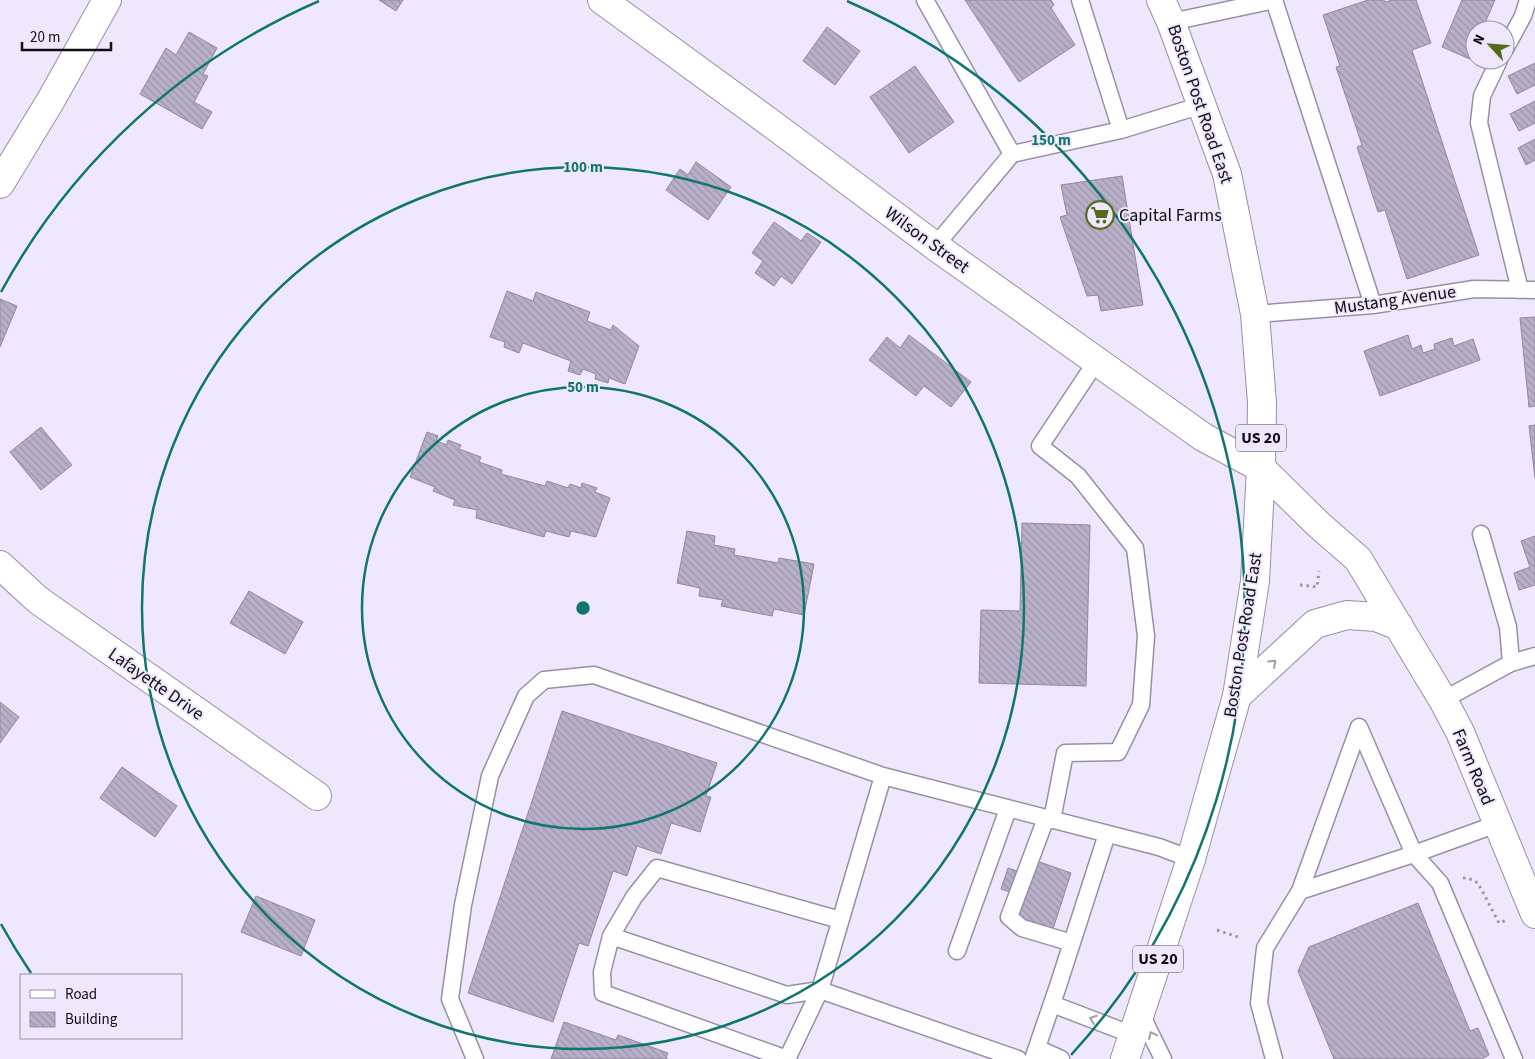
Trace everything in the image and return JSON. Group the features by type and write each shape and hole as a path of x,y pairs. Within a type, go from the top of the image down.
{"main road":[{"path":"0,184 51,100 107,0"},
{"name":"Wilson Street","path":"602,0 935,246 1096,362 1203,437 1261,468"},
{"name":"Boston Post Road East","path":"1133,1035 1191,858 1237,696 1255,580 1261,468 1262,403 1255,314 1227,174 1166,11"},
{"name":"Farm Road","path":"1261,468 1319,525 1358,559 1443,700 1460,732 1496,824 1530,886 1535,914"},
{"name":"Lafayette Drive","path":"0,565 38,600 317,796"},
{"path":"1237,696 1315,624 1347,615 1376,617 1399,626"}],"lane":[{"path":"925,0 1012,154"},
{"path":"1080,0 1121,130"},
{"path":"1166,11 1275,0 1373,306"},
{"path":"1515,31 1523,16 1528,0"},
{"path":"1494,70 1482,96 1479,123 1527,290"},
{"path":"935,246 1012,154 1121,130 1202,105"},
{"name":"Mustang Avenue","path":"1255,314 1373,306 1474,289 1527,290"},
{"path":"1072,943 1022,928 1009,918 1049,819 1065,753 1118,752 1141,705 1146,636 1135,548 1078,476 1040,446 1096,362"},
{"path":"1481,534 1508,627 1511,663"},
{"path":"1443,700 1511,663 1535,656"},
{"path":"475,1059 450,999 463,905 490,776 526,696 544,680 594,675 883,776 1159,847 1191,858"},
{"path":"1274,1059 1259,1003 1265,948 1300,891 1359,727 1414,854 1440,883 1514,1059"},
{"path":"840,920 658,868 634,897 611,936 602,972 604,994 787,1059 820,990 883,776"},
{"path":"957,951 1008,809"},
{"path":"1300,891 1414,854 1496,824"},
{"path":"1061,1059 1035,1054 1107,834"},
{"path":"611,936 787,996 820,990 1018,1059"},
{"path":"1052,1004 1133,1035 1163,1059"}],"path":[{"path":"1300,585 1317,587 1319,571"},
{"path":"1463,878 1478,882 1498,923 1508,920"},
{"path":"1217,930 1238,937"}],"building":[{"path":"379,0 403,0 396,11"},
{"path":"965,0 1051,0 1054,5 1051,8 1075,45 1019,82"},
{"path":"1368,0 1384,0 1385,2 1416,0 1431,43 1412,50 1479,255 1407,279 1385,210 1378,212 1357,147 1362,145 1336,67 1340,66 1323,15"},
{"path":"1462,0 1495,0 1486,20 1465,20 1465,57 1442,47"},
{"path":"827,27 860,51 835,85 803,61"},
{"path":"189,32 217,48 203,74 208,76 194,102 212,112 202,129 140,94 166,48 176,55"},
{"path":"1535,63 1535,85 1517,94 1508,76"},
{"path":"915,66 954,122 909,153 870,97"},
{"path":"1535,101 1535,123 1519,131 1510,114"},
{"path":"1535,139 1535,160 1526,165 1518,148"},
{"path":"696,162 731,187 708,220 666,190 680,169 688,175"},
{"path":"1122,176 1143,305 1101,311 1098,295 1087,296 1060,217 1067,215 1061,185"},
{"path":"774,222 801,241 807,233 821,242 792,284 781,276 774,286 755,273 763,261 752,253"},
{"path":"507,291 533,301 536,292 590,312 587,321 611,330 613,325 639,346 625,384 609,378 608,383 595,379 596,374 583,369 580,375 568,371 571,361 523,343 519,353 504,347 505,342 490,337"},
{"path":"0,299 17,306 0,347"},
{"path":"1535,317 1535,406 1529,407 1520,318"},
{"path":"909,335 971,382 951,407 924,386 916,396 869,360 887,337 900,348"},
{"path":"1408,335 1412,349 1421,345 1423,353 1435,349 1434,344 1452,338 1454,346 1473,339 1480,360 1380,396 1364,351"},
{"path":"1535,425 1535,478 1529,426"},
{"path":"41,427 72,465 41,490 10,452"},
{"path":"427,432 438,436 436,441 447,445 448,440 461,445 459,449 481,457 479,462 502,470 501,474 545,486 547,481 568,488 570,484 581,488 582,483 597,488 595,492 610,498 596,537 571,531 569,537 546,531 544,537 476,518 477,510 453,505 455,500 433,491 435,487 410,477"},
{"path":"1022,523 1090,525 1086,686 979,683 981,610 1020,611"},
{"path":"687,531 715,536 714,545 735,549 734,555 778,563 779,558 814,564 804,615 774,609 772,616 721,606 723,600 699,596 700,588 677,583"},
{"path":"1535,536 1535,585 1519,590 1514,573 1530,567 1521,541"},
{"path":"249,591 303,622 285,654 230,623"},
{"path":"0,702 19,717 0,743"},
{"path":"562,711 717,763 706,796 711,797 700,832 671,823 661,854 637,846 627,876 613,871 588,946 579,943 553,1022 468,993"},
{"path":"122,767 177,806 155,837 100,798"},
{"path":"1037,861 1071,873 1053,929 1016,916 1022,896 1001,889 1008,868 1032,876"},
{"path":"256,896 315,920 301,956 241,932"},
{"path":"1418,903 1470,1031 1478,1028 1489,1055 1482,1059 1334,1059 1298,971 1309,947"},
{"path":"564,1022 616,1040 618,1035 668,1053 666,1058 668,1059 551,1059"}],"place":[{"name":"Capital Farms","path":"1100,215"}]}
